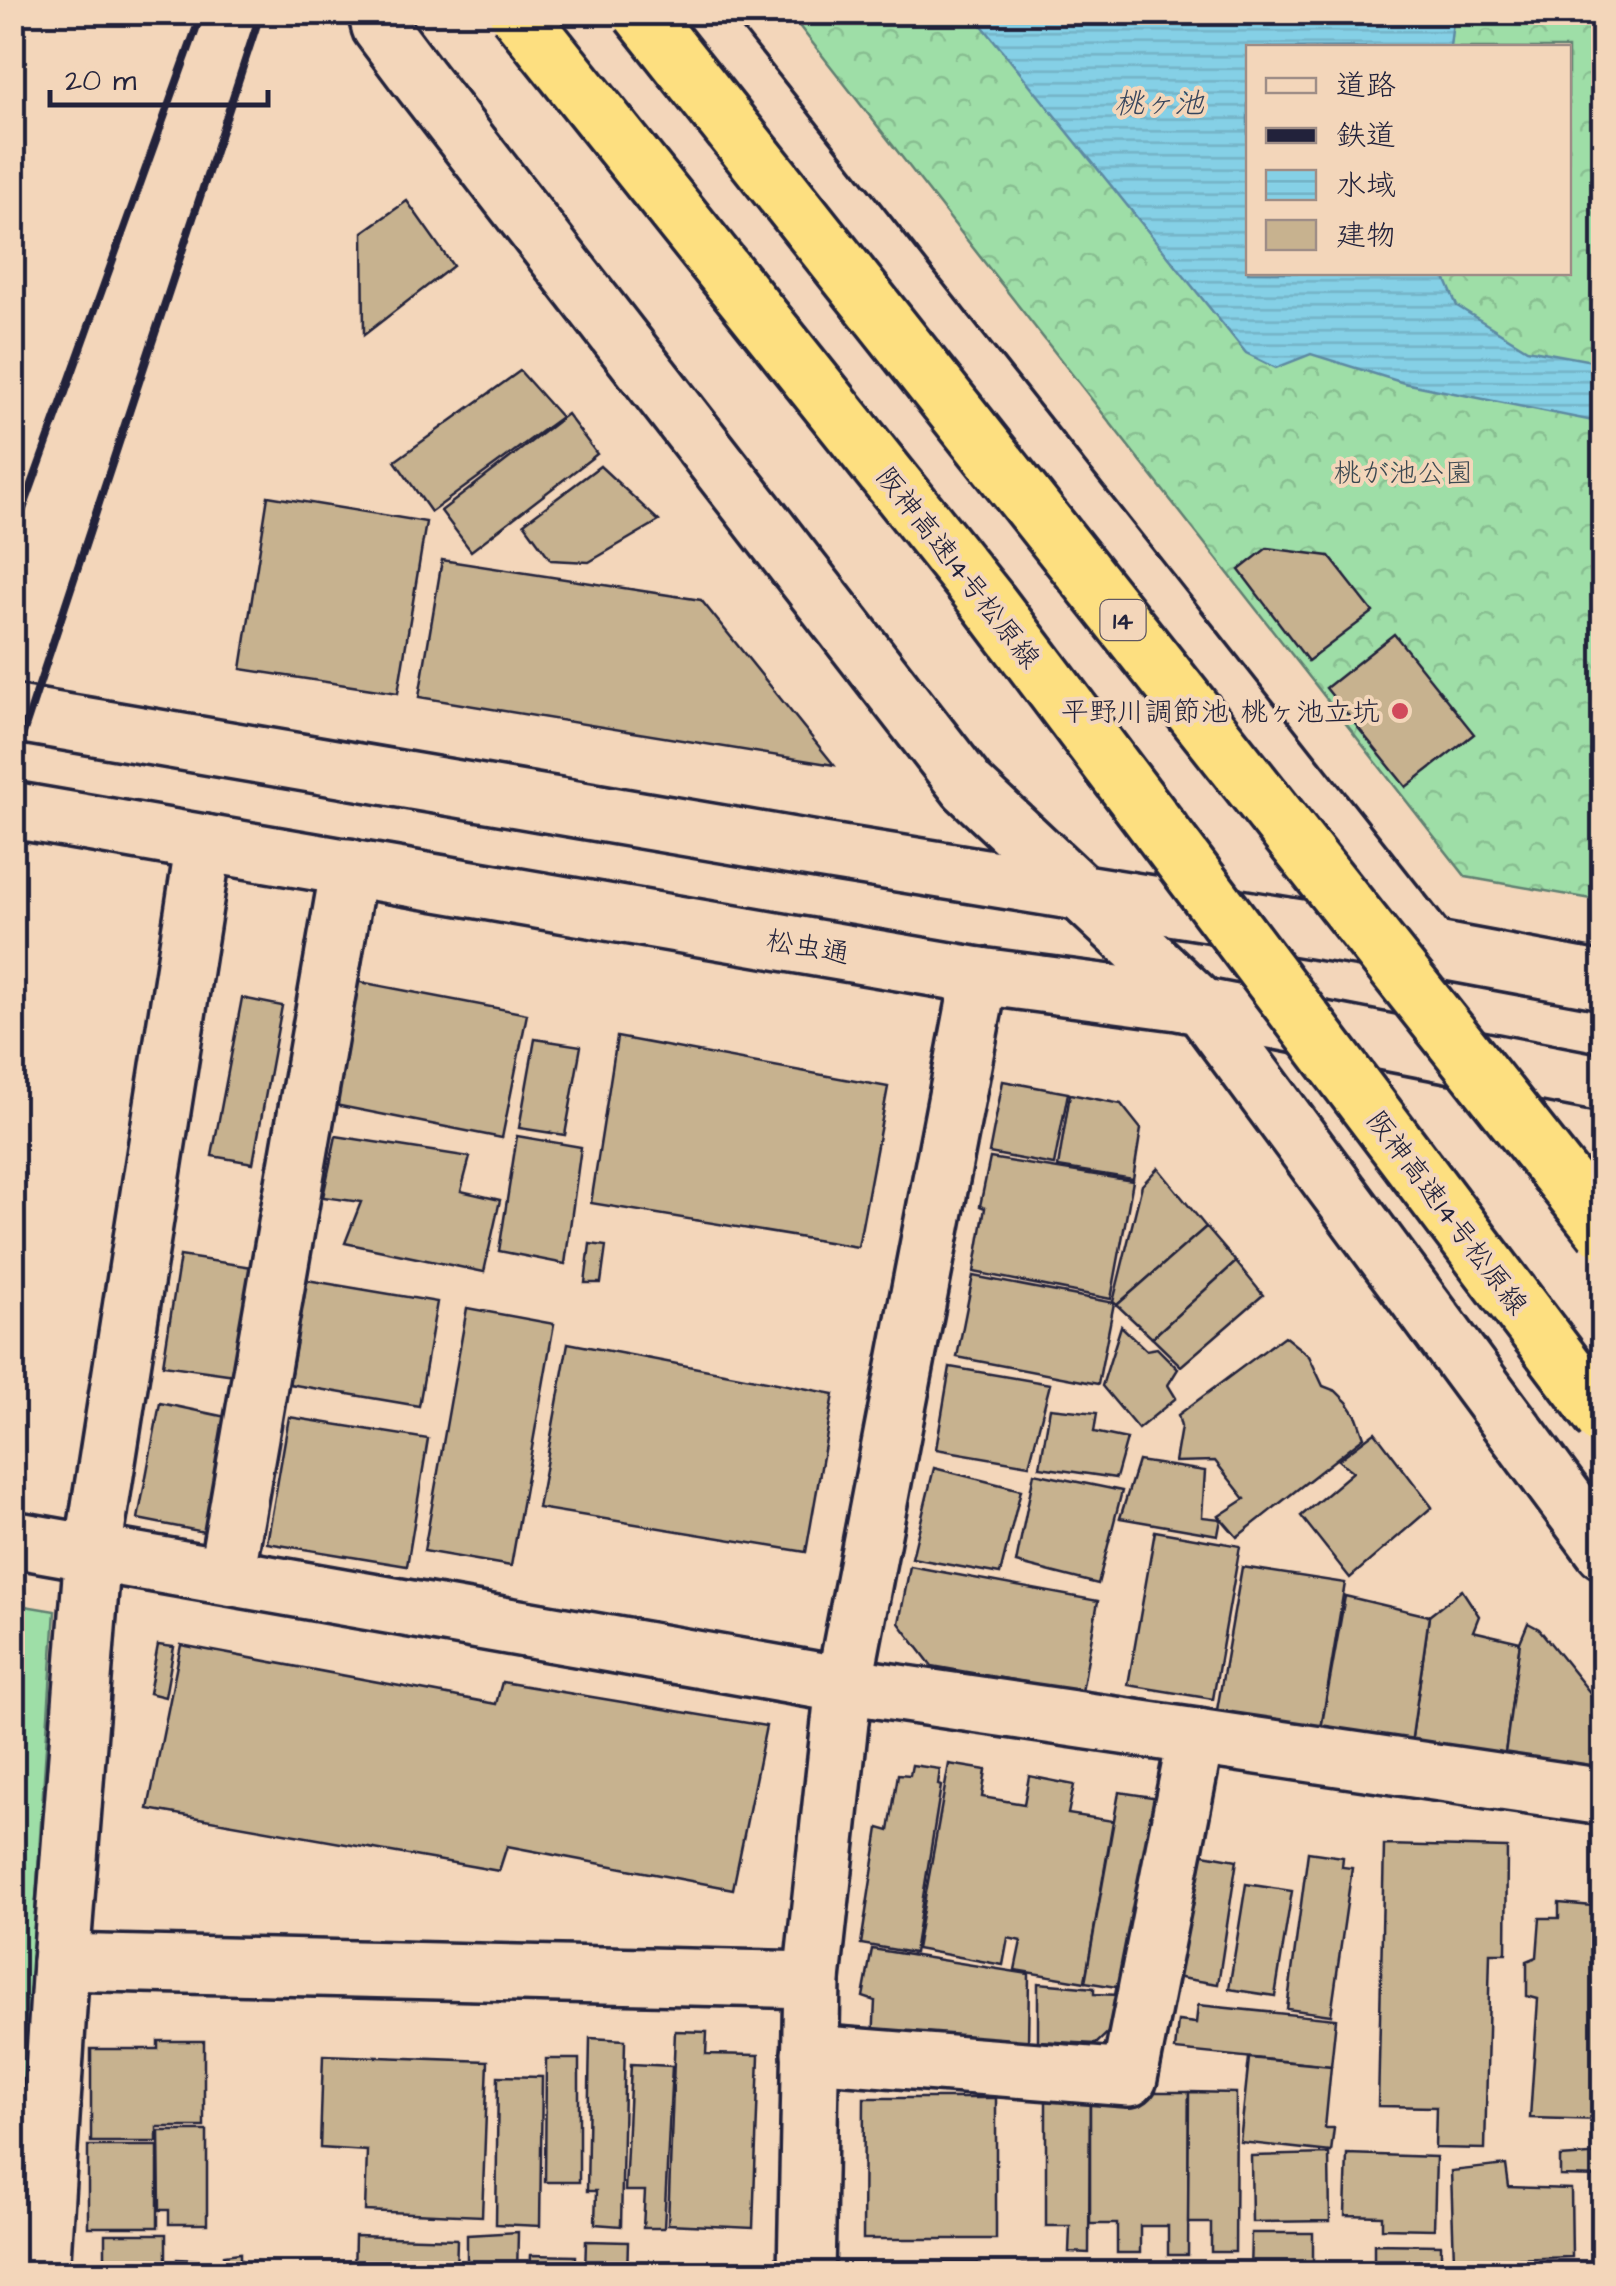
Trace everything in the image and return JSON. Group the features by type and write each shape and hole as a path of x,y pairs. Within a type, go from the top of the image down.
{"highway":[{"name":"阪神高速14号松原線","path":"517,12 989,603 1604,1419"},
{"name":"14","path":"640,12 1604,1230"}],"street":[{"path":"692,12 1431,949"},
{"path":"381,16 968,788 1202,1007 1604,1551"},
{"path":"12,713 1604,981"},
{"name":"松虫通","path":"12,810 980,976 1202,1007 1604,1084"},
{"path":"42,2274 93,1550 204,843"},
{"path":"226,1575 349,867"},
{"path":"806,2274 812,1980 844,1684 980,976"},
{"path":"12,1539 93,1550 844,1684 1604,1797"},
{"path":"810,2053 1129,2078 1196,1736"},
{"path":"61,1962 812,1980"}],"green space":[{"name":"桃が池公園","path":"789,13 1603,13 1603,901 1466,877"},
{"path":"12,1604 55,1611 13,2246"}],"water":[{"name":"桃ヶ池","path":"972,13 1454,13 1450,45 1246,45 1246,275 1444,275 1457,306 1527,349 1603,363 1603,423 1404,383 1311,354 1276,368 1246,353"}],"building":[{"path":"407,201 453,266 364,335 363,232"},
{"path":"520,371 561,417 431,512 395,461"},
{"path":"567,414 597,454 471,551 441,511"},
{"path":"600,466 659,521 589,562 551,560 524,523"},
{"path":"268,496 426,522 398,693 241,669"},
{"path":"1267,548 1329,556 1373,612 1308,661 1239,570"},
{"path":"442,560 701,600 834,765 419,697"},
{"name":"平野川調節池 桃ヶ池立坑","path":"1394,634 1474,734 1406,787 1326,688"},
{"path":"355,981 527,1014 502,1138 330,1104"},
{"path":"242,998 282,1006 253,1163 212,1156"},
{"path":"617,1037 888,1087 858,1247 591,1203"},
{"path":"535,1039 581,1046 565,1135 519,1128"},
{"path":"1003,1081 1068,1093 1054,1165 989,1153"},
{"path":"1070,1094 1121,1104 1141,1129 1133,1179 1058,1167"},
{"path":"336,1136 470,1157 461,1191 500,1200 484,1272 345,1243 361,1202 323,1197"},
{"path":"517,1136 581,1147 565,1264 499,1251"},
{"path":"990,1158 1133,1181 1111,1299 974,1272 985,1208 980,1206"},
{"path":"1158,1168 1206,1227 1117,1305 1113,1302 1142,1185"},
{"path":"1206,1227 1236,1262 1152,1338 1117,1305"},
{"path":"590,1244 606,1246 601,1283 585,1283"},
{"path":"180,1256 252,1267 235,1375 163,1365"},
{"path":"1236,1262 1263,1295 1181,1366 1152,1338"},
{"path":"973,1276 1114,1303 1098,1384 957,1357"},
{"path":"307,1280 437,1302 419,1406 289,1384"},
{"path":"467,1308 554,1324 511,1566 424,1551"},
{"path":"1121,1326 1146,1350 1157,1348 1178,1369 1168,1385 1176,1398 1138,1429 1102,1386"},
{"path":"1284,1336 1309,1356 1323,1386 1336,1391 1347,1402 1364,1437 1237,1537 1219,1516 1245,1499 1215,1461 1175,1462 1181,1427 1178,1415"},
{"path":"568,1343 834,1394 806,1552 538,1508"},
{"path":"950,1367 1050,1384 1029,1465 936,1449"},
{"path":"160,1403 226,1417 204,1532 138,1519"},
{"path":"1050,1408 1097,1413 1094,1432 1127,1439 1116,1478 1040,1467"},
{"path":"289,1417 428,1439 407,1566 267,1543"},
{"path":"1375,1432 1432,1507 1350,1578 1301,1516 1353,1472 1338,1460"},
{"path":"1138,1461 1205,1471 1202,1517 1221,1519 1218,1535 1120,1518"},
{"path":"934,1468 1021,1490 1000,1574 912,1558"},
{"path":"1034,1473 1122,1491 1098,1584 1016,1563"},
{"path":"1155,1531 1240,1546 1213,1699 1128,1685"},
{"path":"910,1566 1098,1601 1082,1692 932,1666 899,1623"},
{"path":"1242,1567 1345,1583 1321,1729 1217,1710"},
{"path":"1462,1590 1479,1616 1473,1631 1520,1642 1504,1761 1411,1744 1429,1616"},
{"path":"1345,1596 1429,1616 1411,1744 1321,1729"},
{"path":"1528,1623 1539,1629 1604,1710 1604,1777 1504,1761 1520,1642"},
{"path":"158,1645 174,1647 165,1697 149,1693"},
{"path":"181,1645 496,1704 502,1682 766,1726 733,1889 507,1846 499,1871 148,1809"},
{"path":"949,1764 986,1770 982,1797 1024,1804 1029,1776 1074,1785 1068,1814 1113,1821 1085,1982 1015,1970 1021,1941 1008,1938 1003,1965 916,1949"},
{"path":"912,1765 940,1769 941,1786 914,1953 861,1944 879,1828 889,1831 898,1774 910,1775"},
{"path":"1119,1792 1159,1798 1129,1989 1085,1982"},
{"path":"1384,1845 1507,1848 1506,1953 1490,1953 1485,2149 1435,2148 1436,2107 1378,2106"},
{"path":"1193,1852 1237,1860 1218,1984 1174,1977"},
{"path":"1308,1852 1343,1857 1342,1867 1352,1868 1331,2015 1287,2009"},
{"path":"1246,1884 1292,1891 1275,1996 1229,1989"},
{"path":"1559,1903 1604,1907 1604,2120 1530,2118 1538,1999 1527,1996 1527,1961 1537,1957 1540,1918 1559,1918"},
{"path":"872,1949 1029,1974 1028,2047 873,2041 875,2001 863,1997"},
{"path":"1038,1983 1094,1988 1094,1994 1121,1995 1117,2024 1096,2044 1038,2041"},
{"path":"1198,2005 1336,2019 1331,2066 1175,2050 1178,2021 1196,2023"},
{"path":"675,2031 707,2032 706,2054 759,2055 753,2228 668,2224"},
{"path":"590,2038 625,2040 621,2226 595,2224 596,2191 587,2191"},
{"path":"158,2041 204,2041 204,2127 157,2127 157,2142 91,2142 91,2049 158,2049"},
{"path":"323,2055 488,2061 482,2216 365,2211 367,2151 320,2148"},
{"path":"1249,2058 1331,2066 1325,2128 1334,2128 1331,2152 1240,2142"},
{"path":"546,2059 579,2059 579,2182 545,2182"},
{"path":"631,2064 672,2066 664,2228 643,2228 645,2191 625,2191"},
{"path":"498,2076 542,2077 540,2226 496,2224"},
{"path":"1046,2092 1090,2092 1089,2253 1069,2252 1070,2226 1046,2226"},
{"path":"1090,2092 1189,2092 1188,2255 1168,2255 1168,2226 1140,2226 1140,2253 1117,2253 1117,2224 1090,2224"},
{"path":"1189,2092 1236,2093 1235,2252 1211,2252 1211,2223 1188,2223"},
{"path":"864,2098 996,2098 996,2239 863,2239"},
{"path":"159,2131 207,2131 207,2224 169,2224 169,2210 160,2210"},
{"path":"88,2146 158,2146 158,2227 88,2227"},
{"path":"1329,2154 1330,2221 1252,2222 1251,2156"},
{"path":"1347,2154 1436,2157 1434,2229 1382,2228 1382,2216 1345,2215"},
{"path":"1604,2154 1604,2177 1560,2176 1560,2157"},
{"path":"1506,2165 1509,2187 1571,2189 1572,2257 1454,2261 1451,2171"},
{"path":"518,2232 517,2274 467,2274 467,2235"},
{"path":"1251,2233 1313,2233 1313,2274 1250,2274"},
{"path":"105,2234 166,2234 166,2274 105,2274"},
{"path":"355,2236 457,2239 456,2274 354,2274"},
{"path":"586,2241 628,2242 627,2274 585,2274"},
{"path":"1374,2244 1441,2245 1441,2274 1374,2274"},
{"path":"240,2253 240,2274 224,2274 224,2255"},
{"path":"531,2255 576,2256 575,2274 530,2274"},
{"path":"177,2259 217,2261 216,2274 176,2274"},
{"path":"943,2262 978,2262 978,2274 943,2274"},
{"path":"846,2263 900,2263 900,2274 846,2274"},
{"path":"907,2264 938,2264 938,2274 907,2274"},
{"path":"1022,2265 1048,2265 1048,2274 1022,2274"},
{"path":"1200,2265 1246,2267 1245,2274 1199,2274"},
{"path":"1549,2267 1585,2268 1585,2274 1549,2274"},
{"path":"983,2268 1016,2268 1016,2274 983,2274"},
{"path":"1465,2268 1500,2269 1500,2274 1465,2274"}],"railway":[{"path":"12,540 202,12"},
{"path":"12,767 261,12"}],"place":[{"name":"平野川調節池 桃ヶ池立坑","path":"1400,711"}]}
